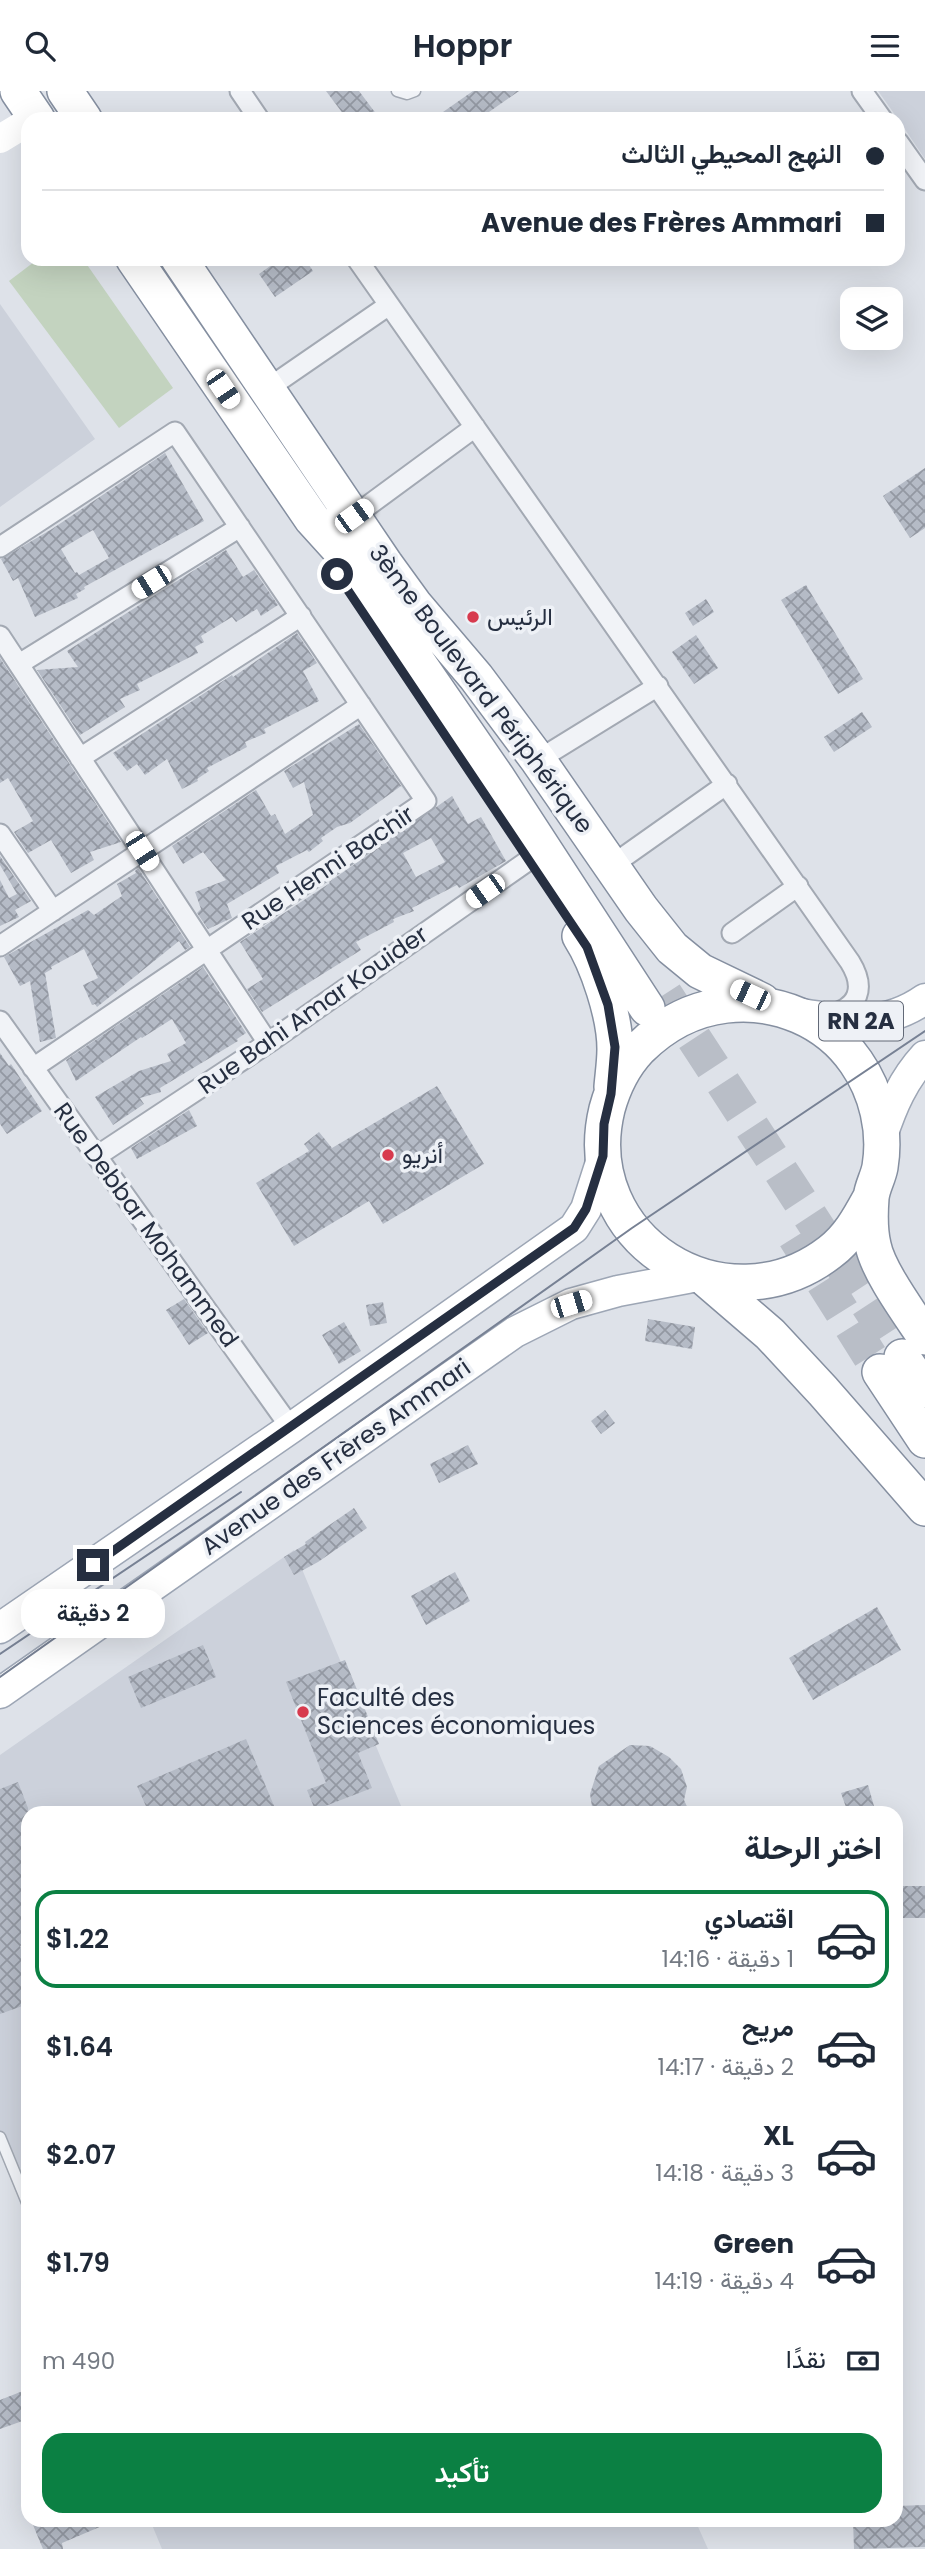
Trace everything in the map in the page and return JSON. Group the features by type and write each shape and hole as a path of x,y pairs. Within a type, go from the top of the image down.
{"highway":[{"path":"65,91 79,112"},
{"name":"3ème Boulevard Périphérique","path":"139,266 312,519 341,551 656,1001 414,604 184,266"},
{"path":"312,519 322,552 587,947 608,1005 615,1047 611,1094 604,1124 603,1156 608,1182 618,1207 632,1228 651,1250 673,1265 702,1278 739,1284 772,1280 804,1269 832,1251 855,1227 871,1197"},
{"name":"3ème Boulevard Périphérique","path":"414,604 477,677 672,948 700,971 796,1012 827,1033 855,1061 873,1097 882,1136 880,1167 871,1197"},
{"path":"611,1094 633,1055 655,1033 682,1017 712,1006 733,1004 796,1012"},
{"path":"871,1197 873,1246 889,1280 902,1356 925,1440"},
{"path":"702,1278 770,1334 925,1508"},
{"path":"902,1356 925,1390"}],"main road":[{"name":"RN 2A","path":"796,1012 849,1022 887,1018 925,999"},
{"name":"RN 2A","path":"882,1136 893,1103 908,1075 925,1056"},
{"name":"Avenue des Frères Ammari","path":"0,1628 291,1428 574,1228 586,1209 603,1156"},
{"name":"Avenue des Frères Ammari","path":"0,1693 514,1332 571,1304 618,1291 702,1278"}],"street":[{"path":"240,91 254,112"},
{"path":"862,91 876,112"},
{"path":"905,152 925,180"},
{"path":"362,266 857,973 859,987 856,999 845,1010 796,1012"},
{"path":"267,389 389,305"},
{"path":"354,516 475,427"},
{"name":"Rue Henni Bachir","path":"0,547 175,432 426,801 33,1068"},
{"path":"19,664 240,527"},
{"path":"80,758 301,616"},
{"path":"0,636 268,1043"},
{"path":"538,759 658,686"},
{"path":"0,946 361,705"},
{"path":"611,866 727,784"},
{"path":"0,834 53,911"},
{"name":"Rue Bahi Amar Kouider","path":"97,1156 268,1043 529,860"},
{"path":"732,933 798,886"},
{"name":"Rue Debbar Mohammed","path":"0,1021 291,1428"}],"lane":[{"path":"397,91 407,94 415,91"},
{"path":"0,2137 21,2189"}],"shaded area":[{"path":"878,91 925,91 925,159 905,129 905,112 893,112"},
{"path":"0,304 95,439 0,507"},
{"path":"294,1550 401,1806 21,1806 21,2204 0,2153 0,1755"},
{"path":"153,2527 698,2527 708,2549 162,2549"}],"green space":[{"path":"29,266 88,266 173,388 119,428 9,281"}],"building":[{"path":"326,91 359,91 375,112 342,112"},
{"path":"473,91 519,91 489,112 443,112"},
{"path":"270,266 310,266 313,271 275,297 259,274"},
{"path":"165,453 204,521 84,587 85,589 76,594 78,598 35,617 18,578 13,581 1,559 52,529","holes":["93,530 109,558 79,575 75,573 61,549"]},
{"path":"925,468 925,528 910,538 883,496"},
{"path":"226,550 243,577 254,570 278,605 261,616 257,609 236,622 232,617 201,636 204,642 195,647 198,653 137,684 140,690 120,699 125,707 80,735 37,670 78,667 67,651"},
{"path":"806,585 863,679 838,694 781,600"},
{"path":"706,599 714,612 693,626 685,613"},
{"path":"297,633 317,663 303,671 319,701 264,729 266,733 245,742 247,747 207,768 209,771 197,779 198,781 182,789 167,759 145,775 137,764 127,771 113,753 232,675 233,677"},
{"path":"696,635 718,668 694,684 672,652"},
{"path":"0,658 121,842 90,852 94,860 71,873 51,840 28,853 14,832 33,821 8,778 0,783"},
{"path":"862,712 872,727 834,752 824,737"},
{"path":"359,724 406,793 401,786 350,823 337,827 321,838 323,841 309,852 307,850 276,866 279,873 227,904 232,918 208,929 197,913 201,909 195,892 226,880 203,852 183,864 172,846 256,790 271,816 275,814 285,834 313,815 304,782 293,788 284,771"},
{"path":"452,796 468,824 481,817 506,861 459,888 457,885 412,908 414,911 393,919 394,922 356,942 361,950 262,1012 247,989 263,979 240,942","holes":["431,838 445,862 416,877 403,853"]},
{"path":"0,856 31,901 15,910 19,917 0,926 0,880 9,898 17,894 0,865"},
{"path":"138,868 190,947 185,950 179,941 97,1007 92,1005 83,985 98,978 84,949 51,967 52,969 45,973 56,1038 40,1042 30,981 20,986 4,957 88,910 94,915 122,896 117,884 136,873"},
{"path":"203,967 246,1033 237,1039 238,1041 160,1088 161,1092 140,1098 144,1104 113,1125 95,1097 139,1071 171,1061 167,1054 186,1043 172,1019 76,1081 66,1060"},
{"path":"0,1053 9,1066 11,1064 42,1111 7,1134 0,1124"},
{"path":"437,1086 484,1164 383,1224 369,1201 294,1246 256,1183 309,1151 304,1144 319,1132 332,1148"},
{"path":"189,1110 197,1126 137,1159 131,1148"},
{"path":"184,1299 208,1333 189,1345 166,1310"},
{"path":"383,1302 387,1323 370,1326 366,1305"},
{"path":"648,1319 695,1327 692,1349 645,1341"},
{"path":"344,1322 361,1351 339,1364 322,1335"},
{"path":"605,1410 615,1423 601,1434 591,1421"},
{"path":"468,1445 478,1464 439,1483 430,1464"},
{"path":"354,1508 367,1528 294,1575 284,1557"},
{"path":"455,1572 470,1601 426,1625 411,1596"},
{"path":"877,1607 901,1650 813,1700 789,1658"},
{"path":"203,1645 216,1677 141,1708 128,1677"},
{"path":"345,1660 379,1744 358,1753 372,1788 325,1806 313,1806 307,1790 326,1783 286,1682"},
{"path":"246,1739 274,1806 146,1806 137,1786"},
{"path":"630,1745 650,1746 669,1757 681,1769 687,1787 684,1800 687,1806 592,1806 590,1794 599,1766"},
{"path":"18,1782 27,1806 21,1806 21,2006 0,2014 0,1789"},
{"path":"868,1785 874,1806 846,1806 841,1793"},
{"path":"903,1886 925,1886 925,1918 903,1918"},
{"path":"21,2392 21,2422 0,2429 0,2400"},
{"path":"925,2505 925,2547 854,2549 853,2527 903,2527 903,2506"},
{"path":"34,2527 100,2527 62,2543 63,2549 43,2549"}],"tunnel":[{"path":"665,994 902,1357"},
{"path":"795,1237 880,1372"}],"tram line":[{"path":"0,1677 632,1228 925,1031"},
{"path":"0,1654 241,1492"}],"place":[{"name":"الرئيس","path":"473,617"},
{"name":"أنريو","path":"388,1155"},
{"name":"Faculté des Sciences économiques","path":"303,1712"}],"route":[{"path":"93,1565 574,1228 586,1209 603,1156 604,1124 611,1094 615,1047 608,1005 587,947 337,574"}]}
